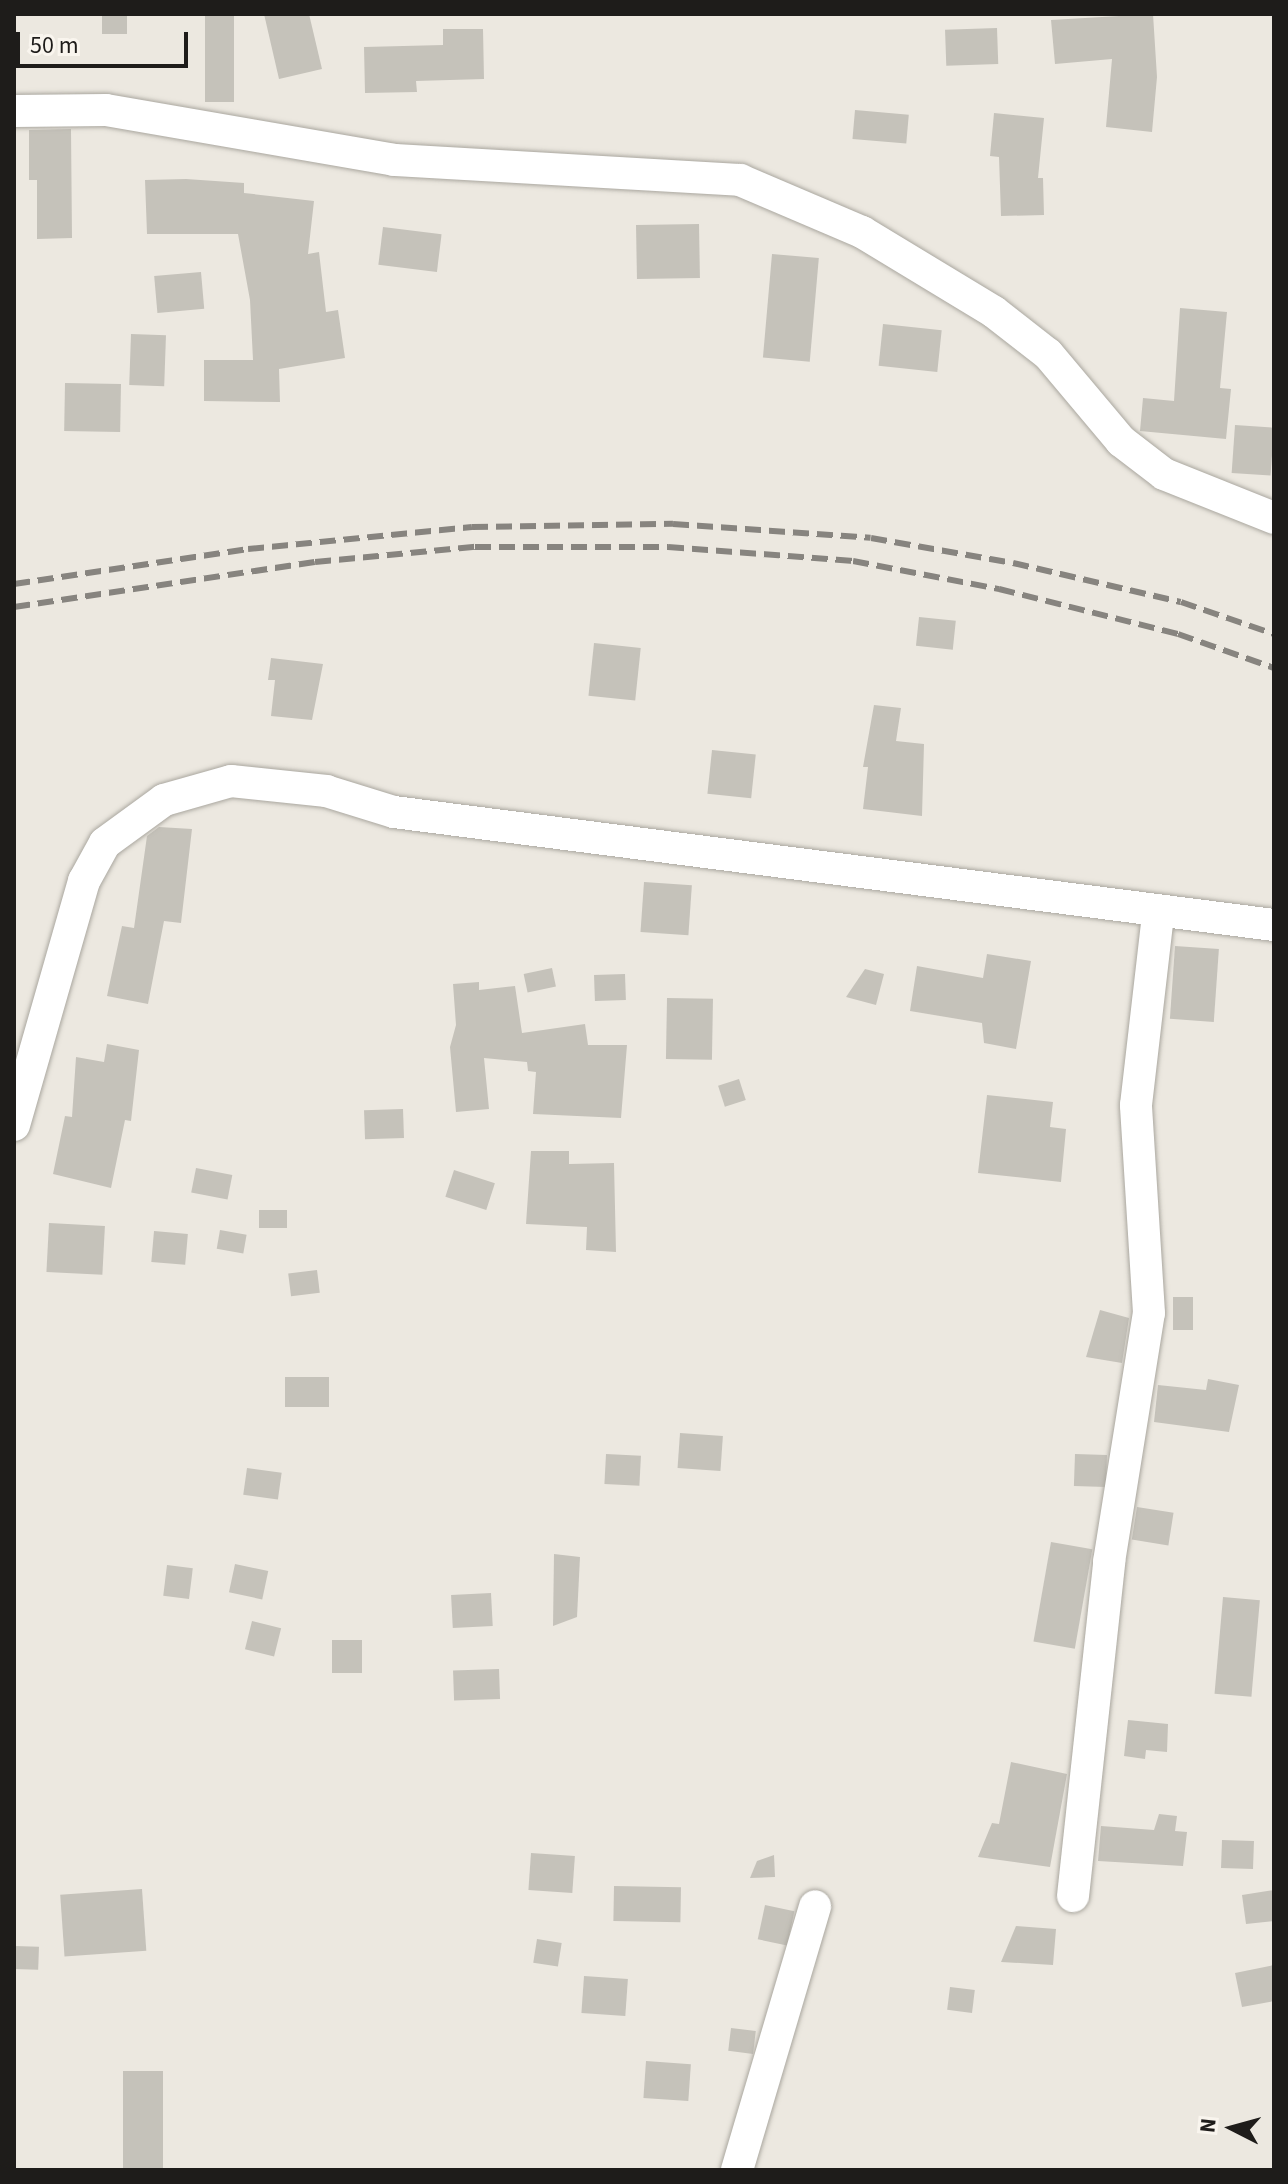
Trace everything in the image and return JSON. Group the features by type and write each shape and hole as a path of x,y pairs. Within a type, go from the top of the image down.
{"street":[{"path":"14,111 106,110 394,160 740,180 862,232 994,312 1048,354 1121,441 1164,474 1274,518"},
{"path":"14,1125 84,881 105,843 164,800 231,781 326,791 394,812 1158,914 1274,925"},
{"path":"1073,1896 1109,1562 1149,1313 1136,1105 1158,914"},
{"path":"737,2170 815,1906"}],"building":[{"path":"102,14 127,14 127,34 102,34"},
{"path":"205,14 234,14 234,102 205,102"},
{"path":"264,14 309,14 322,69 279,79"},
{"path":"1153,14 1157,77 1152,132 1106,127 1112,59 1055,64 1051,20"},
{"path":"997,28 998,64 946,66 945,30"},
{"path":"443,29 483,29 484,79 416,81 417,92 365,93 364,47 443,45"},
{"path":"855,110 909,115 906,144 852,139"},
{"path":"994,113 1044,118 1038,178 1043,178 1044,215 1001,216 999,157 990,156"},
{"path":"71,129 72,238 37,239 37,180 29,180 29,130"},
{"path":"145,180 244,183 244,193 314,201 308,254 319,252 326,312 338,310 345,358 279,369 280,402 204,401 204,360 253,360 250,300 238,234 147,234"},
{"path":"699,224 700,278 637,279 636,225"},
{"path":"383,227 442,234 437,272 378,265"},
{"path":"772,254 819,258 810,362 763,358"},
{"path":"201,272 204,309 157,313 154,276"},
{"path":"1180,308 1227,312 1220,388 1231,389 1226,439 1140,431 1143,398 1174,401"},
{"path":"883,324 942,330 937,372 879,366"},
{"path":"131,334 166,335 164,386 129,385"},
{"path":"65,383 121,384 120,432 64,431"},
{"path":"1235,425 1274,428 1271,476 1232,473"},
{"path":"919,617 956,621 953,650 916,646"},
{"path":"594,643 641,648 635,701 588,696"},
{"path":"271,658 323,664 312,720 271,716 275,680 268,680"},
{"path":"874,705 901,708 896,741 924,744 922,816 863,809 868,767 863,767"},
{"path":"712,750 756,755 751,798 707,794"},
{"path":"159,827 192,829 181,923 164,921 148,1004 107,996 122,926 134,928 147,836"},
{"path":"644,882 692,885 688,935 641,932"},
{"path":"1175,946 1219,949 1214,1022 1170,1019"},
{"path":"987,954 1031,961 1016,1049 984,1043 982,1023 910,1011 917,966 983,978"},
{"path":"552,968 556,987 528,993 524,974"},
{"path":"865,969 884,974 876,1005 846,997"},
{"path":"625,974 626,1000 595,1001 594,975"},
{"path":"479,982 479,990 515,986 522,1033 585,1024 588,1045 627,1045 621,1118 533,1114 536,1072 528,1071 527,1062 484,1058 489,1109 456,1112 450,1047 456,1025 453,984"},
{"path":"667,998 713,999 712,1060 666,1059"},
{"path":"107,1044 139,1050 131,1121 125,1120 111,1188 53,1174 65,1116 72,1117 76,1057 104,1062"},
{"path":"739,1079 746,1100 725,1107 718,1086"},
{"path":"987,1095 1053,1102 1050,1127 1066,1129 1061,1182 978,1173"},
{"path":"403,1109 404,1138 365,1139 364,1110"},
{"path":"531,1151 569,1151 569,1164 614,1163 616,1252 586,1250 587,1227 526,1224"},
{"path":"196,1168 232,1175 228,1200 191,1193"},
{"path":"454,1170 495,1183 486,1210 445,1197"},
{"path":"259,1210 287,1210 287,1228 259,1228"},
{"path":"49,1223 105,1226 102,1275 46,1272"},
{"path":"220,1230 247,1235 243,1253 217,1249"},
{"path":"154,1231 188,1234 185,1265 151,1262"},
{"path":"317,1270 320,1293 291,1296 288,1274"},
{"path":"1173,1297 1193,1297 1193,1330 1173,1330"},
{"path":"1100,1310 1129,1318 1122,1363 1086,1357"},
{"path":"285,1377 329,1377 329,1407 285,1407"},
{"path":"1208,1379 1239,1385 1229,1432 1154,1422 1158,1385 1206,1390"},
{"path":"680,1433 723,1436 720,1471 678,1468"},
{"path":"606,1454 641,1456 639,1486 604,1484"},
{"path":"1075,1454 1107,1455 1106,1487 1074,1486"},
{"path":"247,1468 282,1473 278,1500 243,1495"},
{"path":"1137,1507 1174,1513 1168,1545 1132,1540"},
{"path":"1051,1542 1092,1549 1075,1649 1033,1641"},
{"path":"554,1554 580,1557 577,1617 553,1626"},
{"path":"235,1564 268,1571 262,1599 229,1592"},
{"path":"167,1565 193,1568 189,1599 163,1596"},
{"path":"491,1593 493,1626 453,1628 451,1595"},
{"path":"1223,1597 1260,1600 1251,1697 1215,1694"},
{"path":"252,1621 281,1628 274,1656 245,1649"},
{"path":"332,1640 362,1640 362,1673 332,1673"},
{"path":"499,1669 500,1699 454,1701 453,1671"},
{"path":"1128,1720 1168,1724 1167,1752 1146,1750 1145,1759 1124,1756"},
{"path":"1011,1762 1067,1774 1050,1867 978,1857 992,1823 999,1824"},
{"path":"1159,1814 1177,1816 1175,1831 1187,1832 1183,1866 1098,1861 1101,1826 1154,1830"},
{"path":"1222,1840 1254,1841 1253,1869 1221,1868"},
{"path":"531,1853 575,1856 572,1893 528,1890"},
{"path":"774,1855 775,1877 750,1878 757,1861"},
{"path":"614,1886 681,1887 680,1922 613,1921"},
{"path":"142,1889 146,1951 65,1957 60,1895"},
{"path":"1274,1890 1274,1921 1246,1924 1242,1895"},
{"path":"765,1905 794,1911 787,1945 758,1939"},
{"path":"1016,1926 1056,1929 1053,1965 1001,1962"},
{"path":"537,1939 562,1943 558,1967 533,1963"},
{"path":"14,1946 39,1947 38,1970 14,1969"},
{"path":"1274,1965 1274,2001 1242,2007 1235,1973"},
{"path":"584,1976 628,1979 625,2016 581,2013"},
{"path":"950,1987 975,1990 972,2013 947,2010"},
{"path":"731,2028 756,2031 753,2054 728,2051"},
{"path":"646,2061 691,2064 688,2101 643,2098"},
{"path":"123,2071 163,2071 163,2170 123,2170"}],"railway":[{"path":"14,584 248,549 472,527 673,524 871,538 1013,563 1181,602 1274,634"},
{"path":"14,607 315,562 475,547 668,547 853,561 999,589 1178,634 1274,668"}]}
